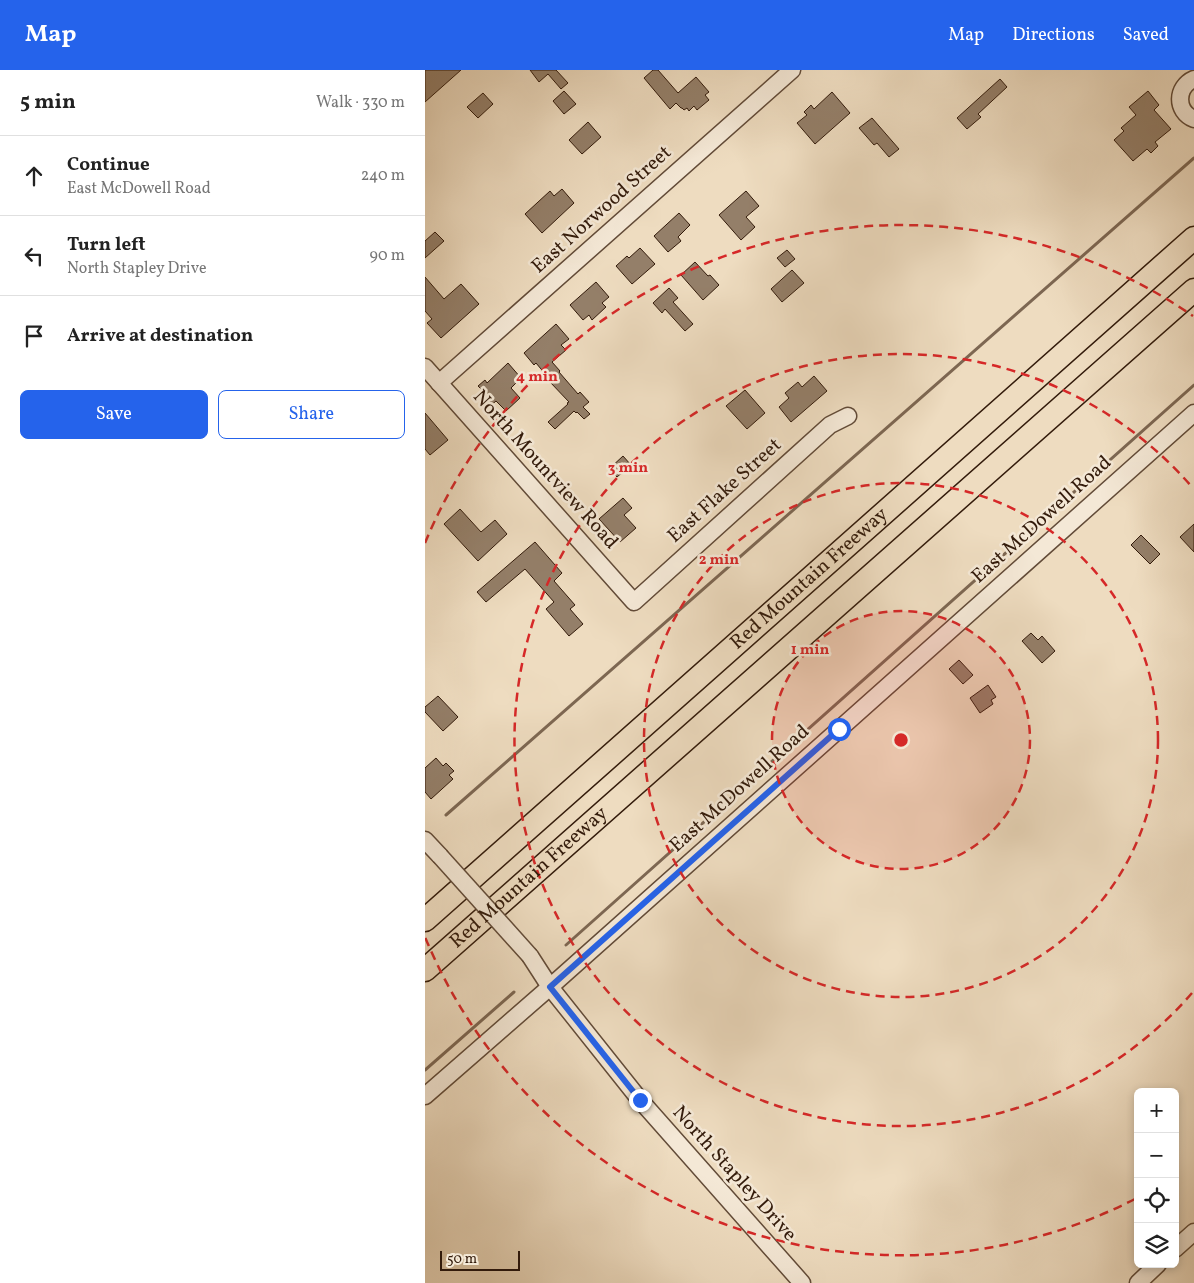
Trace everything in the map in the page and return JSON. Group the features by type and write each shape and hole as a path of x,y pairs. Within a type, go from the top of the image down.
{"highway":[{"name":"Red Mountain Freeway","path":"425,920 1194,238"},
{"name":"Red Mountain Freeway","path":"425,970 1194,290"}],"street":[{"name":"East Norwood Street","path":"439,383 792,70"},
{"path":"1194,79 1182,88 1179,99 1182,110 1194,118"},
{"name":"North Mountview Road","path":"425,367 634,602"},
{"name":"East McDowell Road","path":"425,1096 550,987 1194,413"},
{"name":"East Flake Street","path":"634,602 830,425 848,416"},
{"name":"North Stapley Drive","path":"425,840 530,956 550,987 640,1100 802,1283"},
{"path":"1179,1245 1194,1232"},
{"path":"1138,1283 1154,1268"}],"building":[{"path":"425,70 461,70 425,102"},
{"path":"530,70 556,70 568,83 561,89 548,74 539,82"},
{"path":"653,70 658,70 678,93 696,77 709,92 705,95 709,100 697,110 694,106 689,111 687,108 684,110 676,103 670,109 644,78"},
{"path":"1000,79 1007,87 978,114 981,117 967,129 957,118"},
{"path":"564,91 576,104 564,114 553,101"},
{"path":"1148,91 1159,105 1154,110 1171,129 1155,142 1158,146 1151,153 1147,149 1133,161 1114,140 1124,131 1121,128 1136,115 1129,107"},
{"path":"832,92 850,113 815,144 797,123 807,115 804,112 811,105 814,109"},
{"path":"483,93 493,104 478,118 467,107"},
{"path":"872,118 899,149 889,157 877,143 874,145 859,128"},
{"path":"588,122 601,137 582,154 569,140"},
{"path":"562,189 574,203 542,233 525,214 550,191 554,196"},
{"path":"746,191 759,206 746,217 755,227 741,240 719,215"},
{"path":"679,213 690,225 678,237 681,241 668,252 654,236"},
{"path":"435,232 444,241 425,258 425,241"},
{"path":"640,248 655,264 632,284 616,266"},
{"path":"787,250 795,259 785,267 777,258"},
{"path":"695,262 719,285 703,300 681,275"},
{"path":"792,270 804,283 782,302 771,289"},
{"path":"425,277 444,299 461,284 479,304 441,338 427,323 432,319 425,311"},
{"path":"596,282 609,297 602,303 606,307 592,320 589,315 583,320 570,305"},
{"path":"669,288 678,298 673,302 693,324 685,331 665,309 662,313 653,303"},
{"path":"556,324 569,339 561,345 566,350 552,362 578,394 580,392 589,402 583,407 590,414 584,419 574,411 555,429 548,422 569,402 550,382 536,363 534,365 524,353"},
{"path":"508,363 521,378 511,388 520,398 506,411 496,401 489,407 477,394 482,390 478,386 485,380 487,383"},
{"path":"814,376 827,391 791,422 779,407 789,398 785,393 798,382 802,387"},
{"path":"745,390 765,413 747,429 726,406"},
{"path":"425,413 448,440 430,455 425,449"},
{"path":"623,456 631,465 617,477 609,469"},
{"path":"623,498 632,508 624,515 636,528 620,542 599,519"},
{"path":"460,509 481,532 495,520 507,534 478,561 444,524"},
{"path":"1194,524 1194,552 1180,537"},
{"path":"1141,535 1160,554 1150,564 1131,545"},
{"path":"535,542 562,573 554,581 575,605 570,609 583,624 569,636 546,609 554,602 525,569 486,602 477,592"},
{"path":"1031,633 1038,640 1042,636 1055,651 1042,663 1022,641"},
{"path":"959,660 973,675 963,684 949,669"},
{"path":"988,685 996,697 991,700 993,704 980,713 970,698"},
{"path":"438,696 458,717 443,731 425,712 425,707"},
{"path":"436,758 443,766 446,763 454,771 449,775 453,779 431,799 425,792 425,768"}],"waterway":[{"path":"446,815 1194,158"},
{"path":"566,945 1194,385"},
{"path":"425,1070 514,992"}],"route":[{"path":"640,1100 550,987 839,729"}]}
